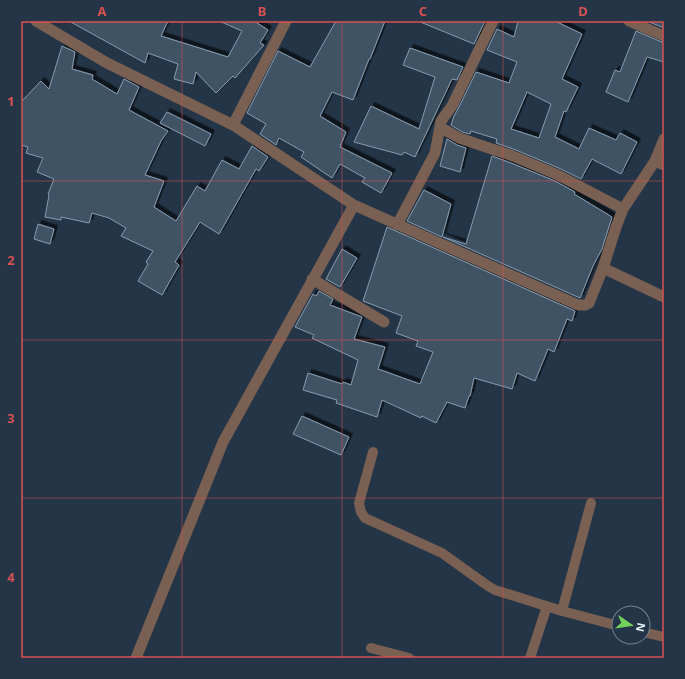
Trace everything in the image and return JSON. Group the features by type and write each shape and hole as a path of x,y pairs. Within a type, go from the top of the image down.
{"street":[{"path":"36,21 107,63 233,125 354,204 397,225 578,305 585,305 589,303 603,268 623,209 659,163 664,139"},
{"path":"233,125 286,21"},
{"path":"397,225 435,152 441,121 452,106 493,21"},
{"path":"629,21 664,36"},
{"path":"440,127 459,138 513,156 558,175 623,209"},
{"path":"136,658 223,442 354,204"},
{"path":"603,268 664,297"},
{"path":"312,279 384,322"}],"lane":[{"path":"373,452 359,504 361,512 365,518 442,553 492,588 506,594 562,611 611,624"},
{"path":"562,611 591,503"},
{"path":"530,658 547,606"},
{"path":"651,634 664,637"},
{"path":"371,648 408,658"}],"building":[{"path":"69,21 168,21 161,36 228,57 242,31 219,21 254,21 268,30 260,43 264,45 235,78 233,76 216,93 196,72 193,84 174,79 178,64 148,53 145,63"},
{"path":"336,21 385,21 353,100 332,92 320,116 346,132 340,147 392,173 381,193 362,182 365,178 340,164 332,178 301,157 304,152 279,138 276,145 260,134 266,124 247,113 278,51 310,67"},
{"path":"418,21 482,21 484,23 474,44"},
{"path":"518,21 555,21 582,34 562,79 578,87 566,112 564,111 555,137 579,149 589,128 616,140 620,133 637,142 621,174 592,159 581,179 561,169 496,143 497,139 471,131 470,134 462,132 451,125 476,72 509,83 517,62 487,50 497,29 514,37","holes":["527,92 551,104 539,138 511,129"]},
{"path":"647,21 664,21 664,28"},
{"path":"636,31 664,43 664,62 647,57 628,102 606,92 615,70 620,72"},
{"path":"62,46 75,52 72,69 93,75 92,79 117,94 124,79 139,87 129,110 168,131 161,141 145,175 164,181 154,207 176,221 197,186 205,191 222,160 239,169 252,146 268,157 259,171 256,169 219,234 200,222 175,262 179,265 162,295 138,281 148,264 146,262 153,251 121,236 126,228 109,218 92,213 89,223 61,217 61,220 45,217 48,194 54,179 37,172 43,158 26,153 28,147 21,145 21,102 41,81 49,89"},
{"path":"410,48 463,67 457,80 452,79 415,157 404,152 402,155 354,142 371,106 419,129 435,77 403,65"},
{"path":"167,112 211,134 205,146 160,123"},
{"path":"447,139 466,148 460,172 440,166"},
{"path":"492,156 555,181 575,192 574,194 612,217 602,249 593,266 580,298 443,237 466,244"},
{"path":"424,190 451,204 442,237 407,221"},
{"path":"38,224 54,229 50,244 34,239"},
{"path":"387,227 575,311 572,321 567,319 554,352 548,349 535,381 517,373 512,389 474,378 470,396 465,408 447,402 436,423 422,416 421,418 382,400 377,417 336,403 337,400 303,390 308,373 342,384 343,382 351,385 358,360 312,338 314,335 295,327 313,294 316,296 319,291 333,299 330,305 362,317 354,339 385,347 378,369 420,384 433,352 416,346 418,341 396,333 402,316 363,301"},
{"path":"342,249 357,258 340,287 326,279"},
{"path":"302,416 349,437 341,455 293,434"}]}
